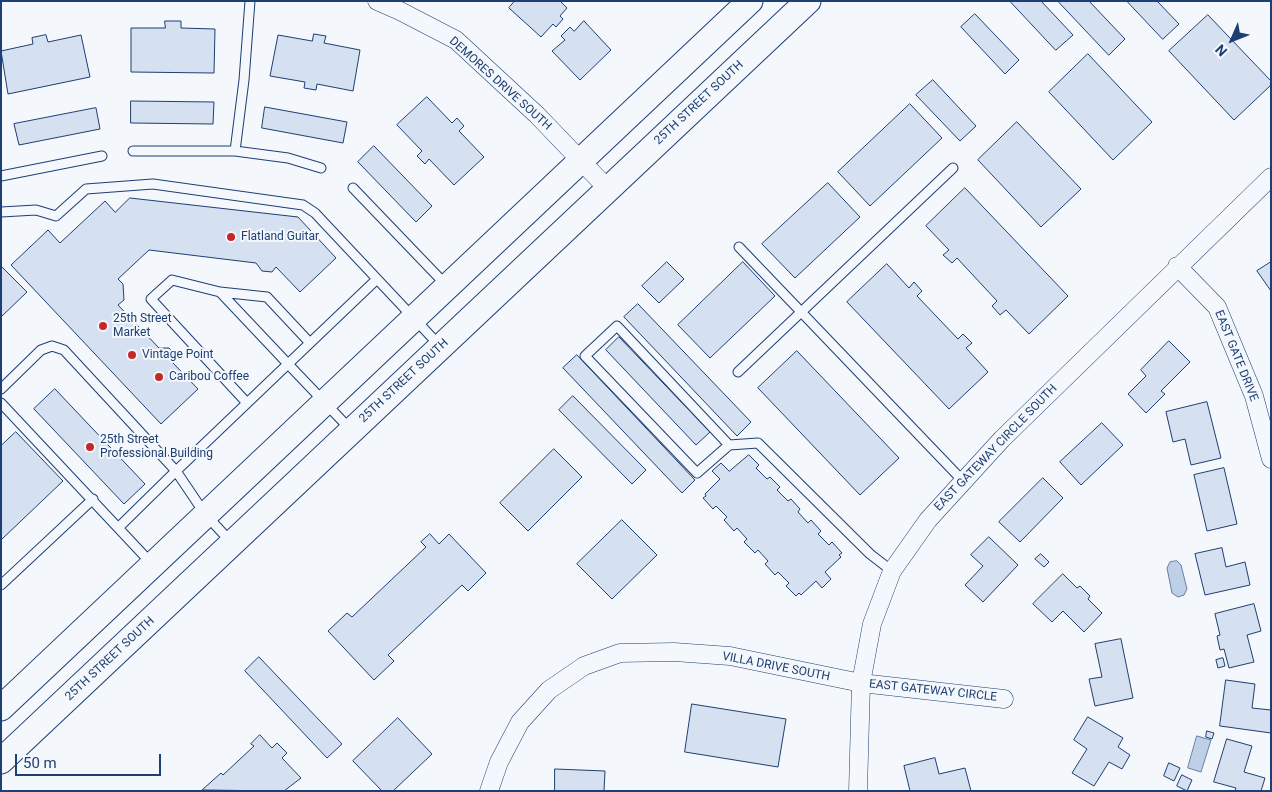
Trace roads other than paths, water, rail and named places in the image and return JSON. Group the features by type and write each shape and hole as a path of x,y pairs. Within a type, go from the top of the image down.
{"main road":[{"path":"1,708 750,1"},
{"name":"25TH STREET SOUTH","path":"1,761 808,1"}],"street":[{"name":"DEMORES DRIVE SOUTH","path":"377,1 456,40 537,115 608,189"},
{"name":"EAST GATEWAY CIRCLE SOUTH","path":"858,791 861,683 872,624 892,571 928,520 1002,439 1177,266 1271,177"},
{"name":"EAST GATE DRIVE","path":"1177,266 1217,307 1254,396 1271,459"},
{"name":"VILLA DRIVE SOUTH","path":"489,791 499,762 520,722 549,690 584,666 620,653 674,652 730,656 861,683"},
{"name":"EAST GATEWAY CIRCLE","path":"861,683 1004,699"}],"lane":[{"path":"235,151 244,80 250,1"},
{"path":"133,151 235,151 288,158 321,168"},
{"path":"1,176 102,156"},
{"path":"738,372 953,168"},
{"path":"1,212 36,210 56,216 86,189 153,184 302,205 315,213 441,347"},
{"path":"353,188 448,286"},
{"path":"739,247 800,313 963,481"},
{"path":"247,403 150,299 172,280 220,292 267,297 310,343"},
{"path":"119,527 376,280"},
{"path":"220,292 352,431"},
{"path":"729,445 617,326 585,356 697,473 729,445 758,442 870,554 892,571"},
{"path":"1,389 41,350 52,346 64,350 176,471 205,514 232,543"},
{"path":"1,402 152,564"},
{"path":"1,584 93,499"}],"water":[{"path":"1177,561 1181,565 1187,589 1184,595 1178,597 1172,593 1167,568 1170,562"},
{"path":"1197,736 1211,740 1201,772 1188,768"}],"place":[{"name":"Flatland Guitar","path":"231,237"},
{"name":"25th Street Market","path":"103,326"},
{"name":"Vintage Point","path":"132,355"},
{"name":"Caribou Coffee","path":"159,377"},
{"name":"25th Street Professional Building","path":"90,447"}]}
